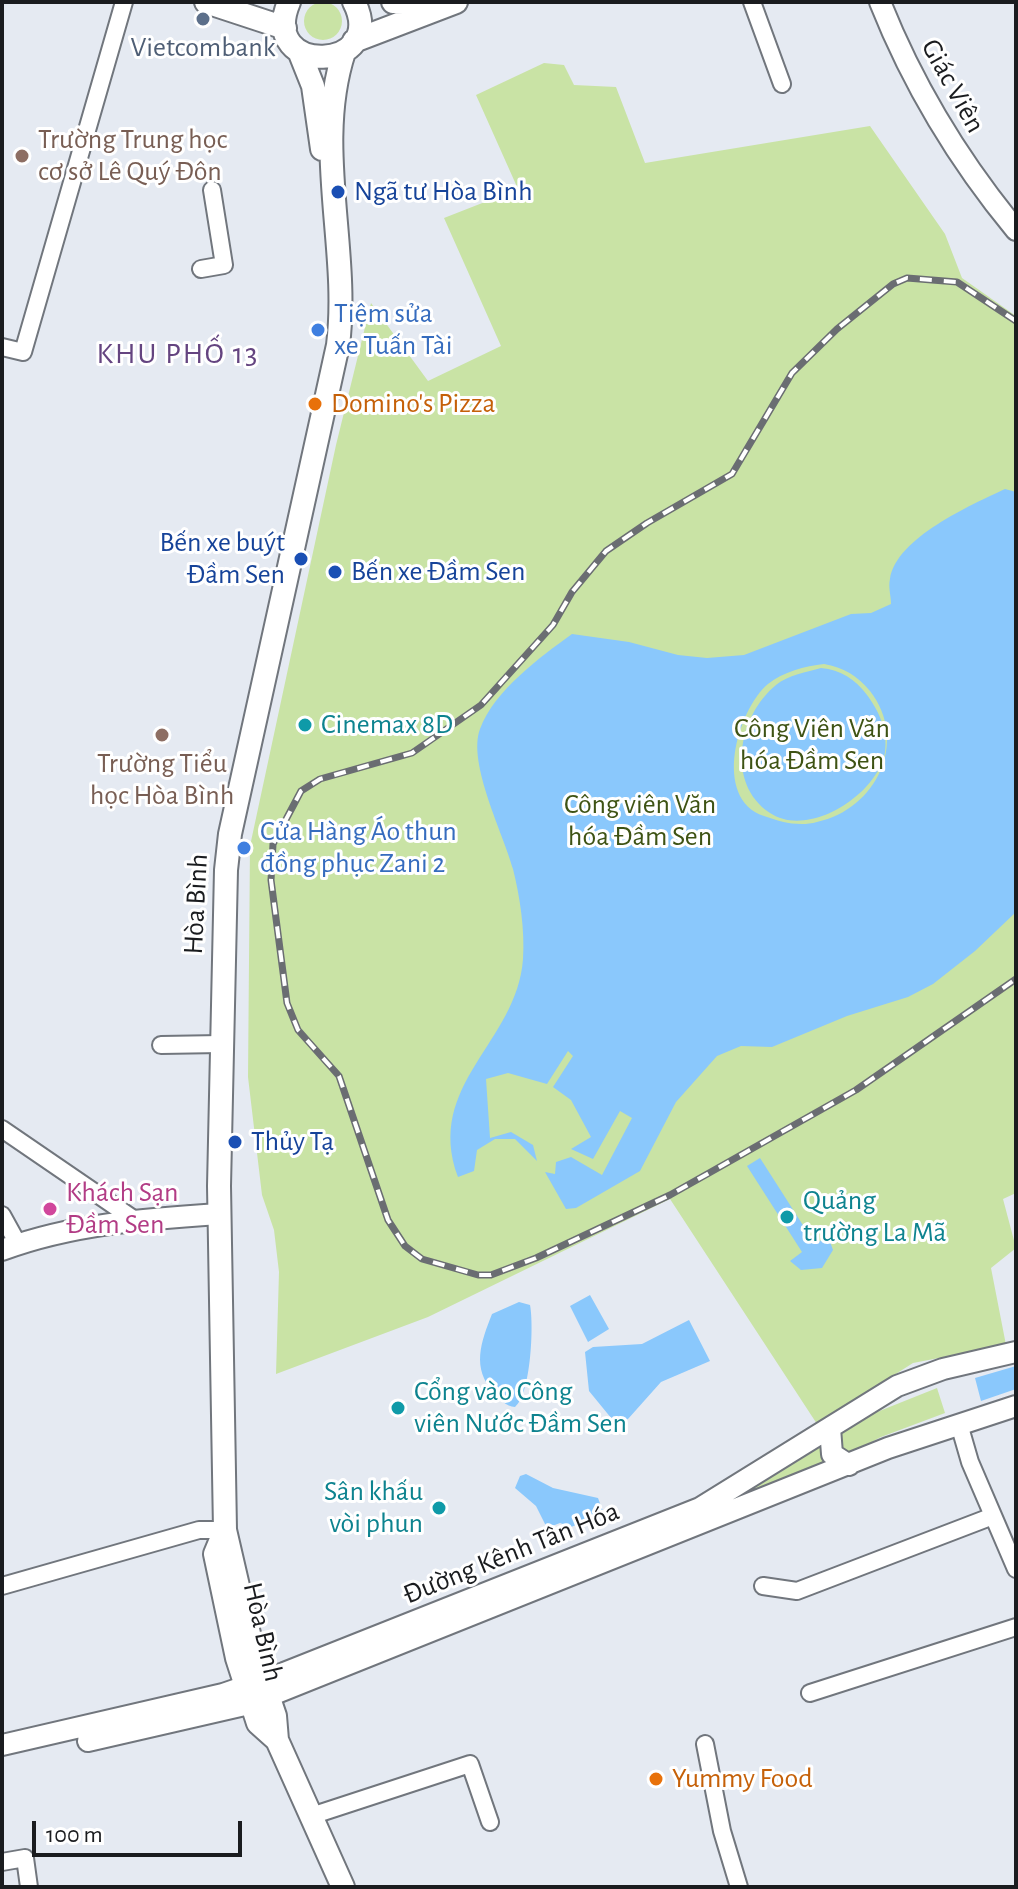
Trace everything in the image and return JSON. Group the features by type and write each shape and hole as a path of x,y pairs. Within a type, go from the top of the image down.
{"main road":[{"path":"206,2 285,28"},
{"path":"289,2 285,28 299,51 313,86 325,169 332,189"},
{"path":"332,189 336,85 359,25 354,2"},
{"path":"405,2 455,2"},
{"path":"299,51 317,58 455,2"},
{"name":"Hòa Bình","path":"332,189 340,332 230,834 224,908 219,1214 225,1530 215,1554 255,1690 258,1723 277,1740 343,1887"}],"street":[{"path":"2,347 23,352 124,2"},
{"path":"752,2 782,84"},
{"name":"Giác Viên","path":"880,2 936,116 979,183 1016,230"},
{"path":"201,269 224,265 212,190"},
{"path":"161,1045 221,1044"},
{"path":"2,1129 135,1220"},
{"path":"2,1215 10,1247 85,1226 219,1214"},
{"name":"Đường Kênh Tân Hóa","path":"2,1745 223,1694 255,1690 284,1673 700,1508 897,1386 943,1369 1016,1352"},
{"name":"Đường Kênh Tân Hóa","path":"2,1758 255,1690 849,1465 1016,1406"},
{"path":"959,1424 1016,1569"},
{"path":"830,1428 832,1454 849,1465"},
{"path":"763,1586 797,1591 993,1516"},
{"path":"2,1586 199,1530 225,1530"},
{"path":"810,1693 1016,1627"},
{"path":"705,1744 722,1831 739,1887"},
{"path":"311,1816 470,1764 490,1822"},
{"path":"2,1862 25,1858 29,1887"}],"green space":[{"path":"323,2 337,7 342,21 337,35 323,40 309,35 304,21 309,7"},
{"name":"Công viên Văn hóa Đầm Sen","path":"544,63 564,65 574,85 616,87 645,163 870,126 945,234 962,278 1016,316 1016,1193 1003,1199 1016,1248 991,1268 1006,1345 913,1363 817,1424 670,1199 428,1317 276,1374 279,1272 274,1230 262,1195 248,1077 250,846 336,445 371,303 428,381 501,346 444,218 518,189 476,95"},
{"path":"937,1388 945,1413 881,1437 766,1497 727,1505 877,1412"}],"water":[{"path":"1005,489 1016,492 1016,912 975,951 933,984 908,997 847,1016 772,1047 741,1046 717,1056 676,1102 640,1171 576,1208 566,1209 545,1172 555,1174 556,1162 571,1157 602,1175 632,1118 620,1111 593,1159 571,1149 591,1137 571,1100 553,1087 573,1056 568,1051 547,1084 508,1073 486,1079 490,1138 511,1132 533,1145 537,1161 515,1139 495,1139 477,1150 474,1171 458,1177 451,1144 453,1116 462,1089 506,1015 517,989 523,959 523,925 516,880 478,760 480,729 496,701 533,664 572,634 707,658 744,655 851,614 871,613 891,604 889,588 895,564 920,537 955,514","holes":["831,665 860,681 881,710 887,731 881,770 856,803 838,815 804,824 764,816 748,807 738,792 734,774 739,733 747,713 757,696 774,680 802,668"]},
{"name":"Công Viên Văn hóa Đầm Sen","path":"821,668 847,676 867,695 882,722 885,752 880,768 870,783 840,808 822,816 786,820 770,813 756,800 747,785 742,767 746,731 753,713 776,685 792,676"},
{"path":"760,1158 815,1244 828,1236 833,1250 822,1268 801,1270 790,1261 802,1252 747,1166"},
{"path":"590,1295 609,1329 588,1342 570,1306"},
{"path":"519,1302 530,1305 532,1328 525,1388 515,1407 501,1400 487,1384 482,1374 480,1355 492,1314"},
{"path":"689,1320 710,1361 661,1382 628,1419 616,1424 589,1391 585,1352 593,1347 642,1344"},
{"path":"1016,1366 1016,1389 981,1401 975,1378"},
{"path":"526,1474 553,1488 598,1498 604,1514 571,1527 560,1523 547,1528 536,1506 515,1488 520,1476"}],"railway":[{"path":"1016,321 957,282 907,278 893,284 837,329 792,373 732,474 647,523 606,551 572,592 553,625 481,705 412,753 320,779 301,791 273,844 271,880 287,1003 298,1030 339,1076 388,1220 405,1246 422,1259 478,1275 491,1275 536,1258 670,1195 856,1090 1016,979"}],"place":[{"name":"Vietcombank","path":"203,19"},
{"name":"Trường Trung học cơ sở Lê Quý Đôn","path":"22,156"},
{"name":"Ngã tư Hòa Bình","path":"338,192"},
{"name":"Tiệm sửa xe Tuấn Tài","path":"318,330"},
{"name":"Domino's Pizza","path":"315,404"},
{"name":"Bến xe buýt Đầm Sen","path":"301,559"},
{"name":"Bến xe Đầm Sen","path":"335,572"},
{"name":"Cinemax 8D","path":"305,725"},
{"name":"Trường Tiểu học Hòa Bình","path":"162,735"},
{"name":"Cửa Hàng Áo thun đồng phục Zani 2","path":"244,848"},
{"name":"Thủy Tạ","path":"235,1142"},
{"name":"Khách Sạn Đầm Sen","path":"50,1209"},
{"name":"Quảng trường La Mã","path":"787,1217"},
{"name":"Cổng vào Công viên Nước Đầm Sen","path":"398,1408"},
{"name":"Sân khấu vòi phun","path":"439,1508"},
{"name":"Yummy Food","path":"656,1779"}],"district":[{"name":"KHU PHỐ 13","path":"178,354"}]}
